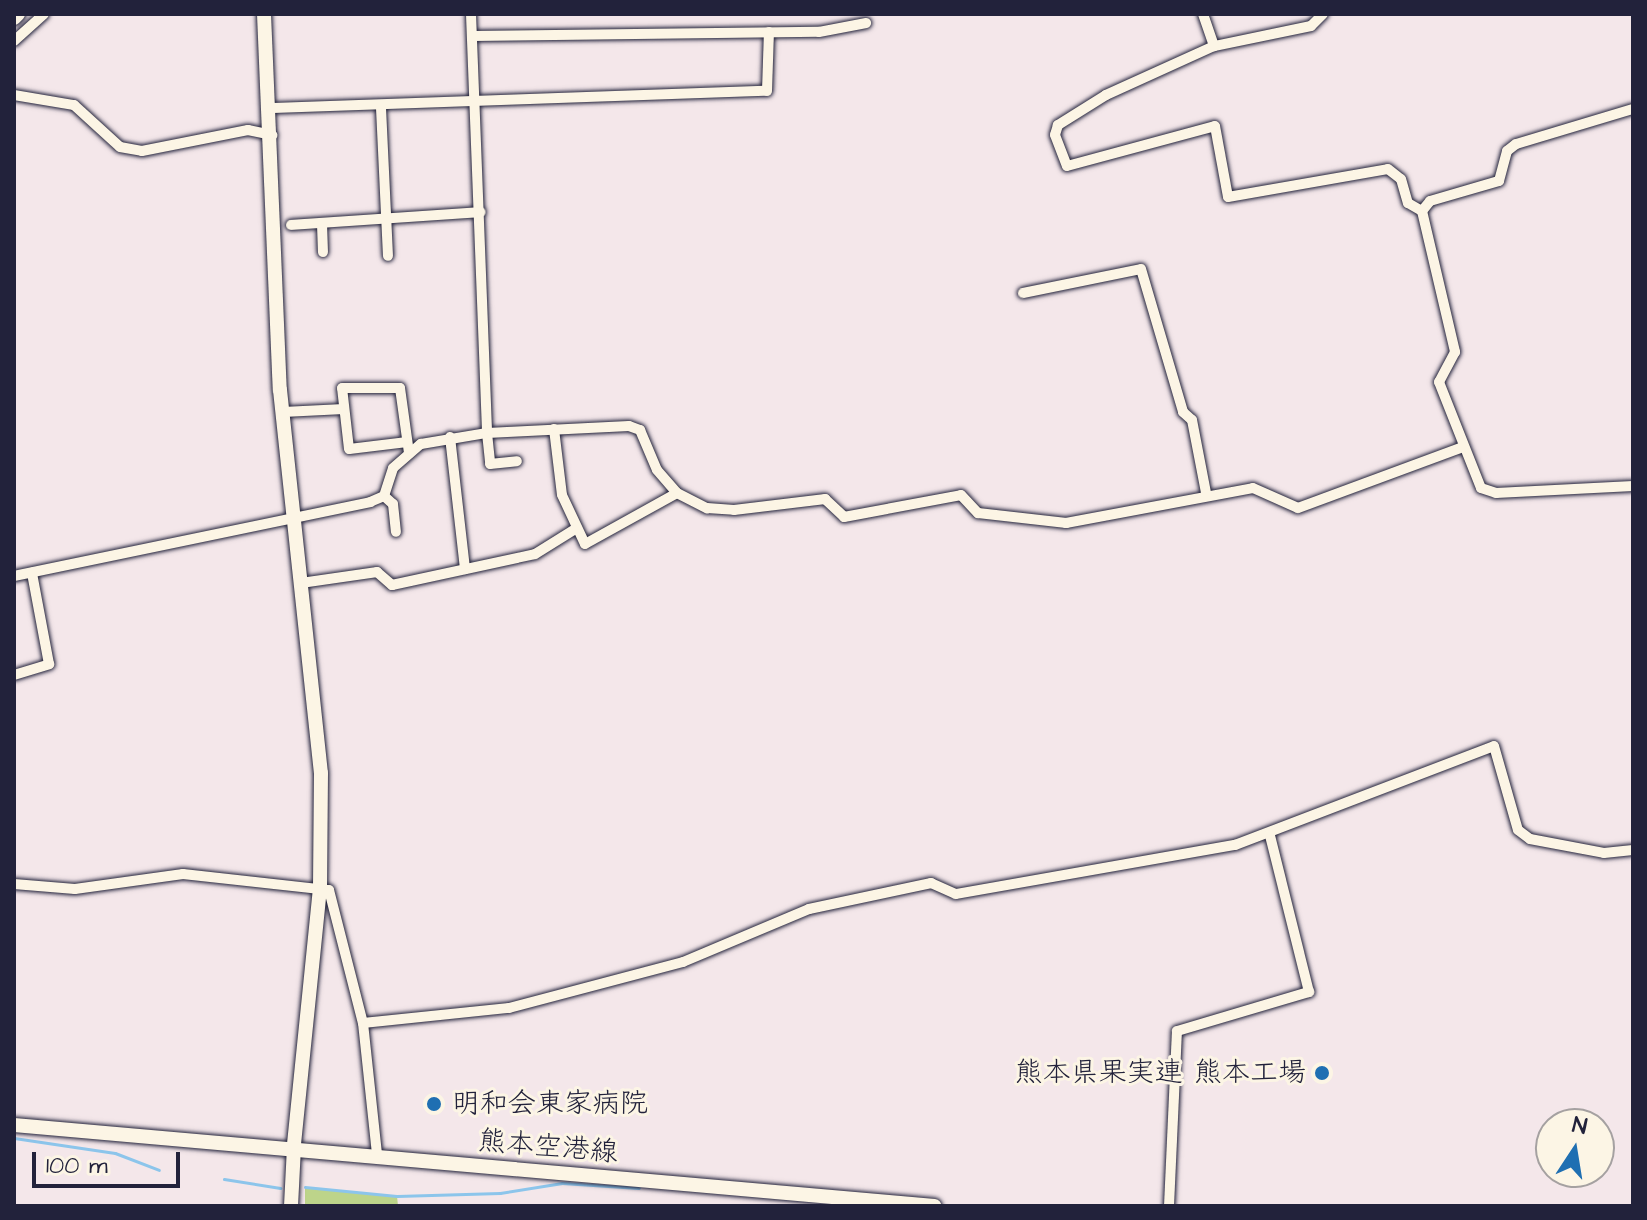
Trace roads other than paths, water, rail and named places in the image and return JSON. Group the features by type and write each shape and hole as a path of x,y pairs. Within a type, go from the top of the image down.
{"street":[{"path":"14,18 18,14"},
{"path":"14,41 44,14"},
{"path":"264,14 271,108 283,412 321,773 320,888 294,1145 291,1206"},
{"path":"471,14 490,464 517,461"},
{"path":"1203,14 1214,46"},
{"path":"1323,14 1311,26 1214,46 1106,95 1058,125 1055,135 1067,166 1215,126 1228,197 1388,169 1401,179 1408,203 1422,211 1455,352 1439,382 1481,488 1496,493 1633,486"},
{"path":"473,36 819,32 866,23"},
{"path":"271,108 381,108 767,91 769,32"},
{"path":"14,95 74,105 120,147 142,151 248,130 272,135"},
{"path":"381,108 388,256"},
{"path":"1422,211 1430,201 1499,181 1507,151 1516,144 1633,109"},
{"path":"291,225 387,221 481,212"},
{"path":"322,224 323,252"},
{"path":"1023,293 1141,269 1183,412 1192,420 1206,493"},
{"path":"384,496 393,468 408,447 400,388 342,388 349,449 408,447 450,437 487,433 554,429 640,430 657,470 677,493 707,508 734,510 825,499 844,517 961,495 978,513 1066,523 1206,493 1253,488 1298,508 1463,447"},
{"path":"283,412 344,409"},
{"path":"554,429 562,495 585,544 677,493"},
{"path":"450,437 465,569"},
{"path":"14,576 294,519 384,496"},
{"path":"384,496 393,504 396,532"},
{"path":"301,583 377,572 392,585 535,554 577,528"},
{"path":"14,675 49,664 32,573"},
{"path":"363,1023 509,1008 683,962 809,909 931,883 956,894 1170,859 1270,835 1494,746 1518,830 1530,839 1604,853 1633,850"},
{"path":"1169,1206 1177,1031 1309,992 1270,835"},
{"path":"14,884 75,889 183,874 329,890 363,1023 377,1153"},
{"name":"熊本空港線","path":"14,1125 294,1145 934,1206"}],"waterway":[{"path":"14,1138 115,1153 159,1170"},
{"path":"224,1179 280,1188"},
{"path":"305,1187 397,1196 500,1193 562,1183 639,1188"}],"place":[{"name":"熊本県果実連 熊本工場","path":"1322,1073"},
{"name":"明和会東家病院","path":"434,1104"}]}
